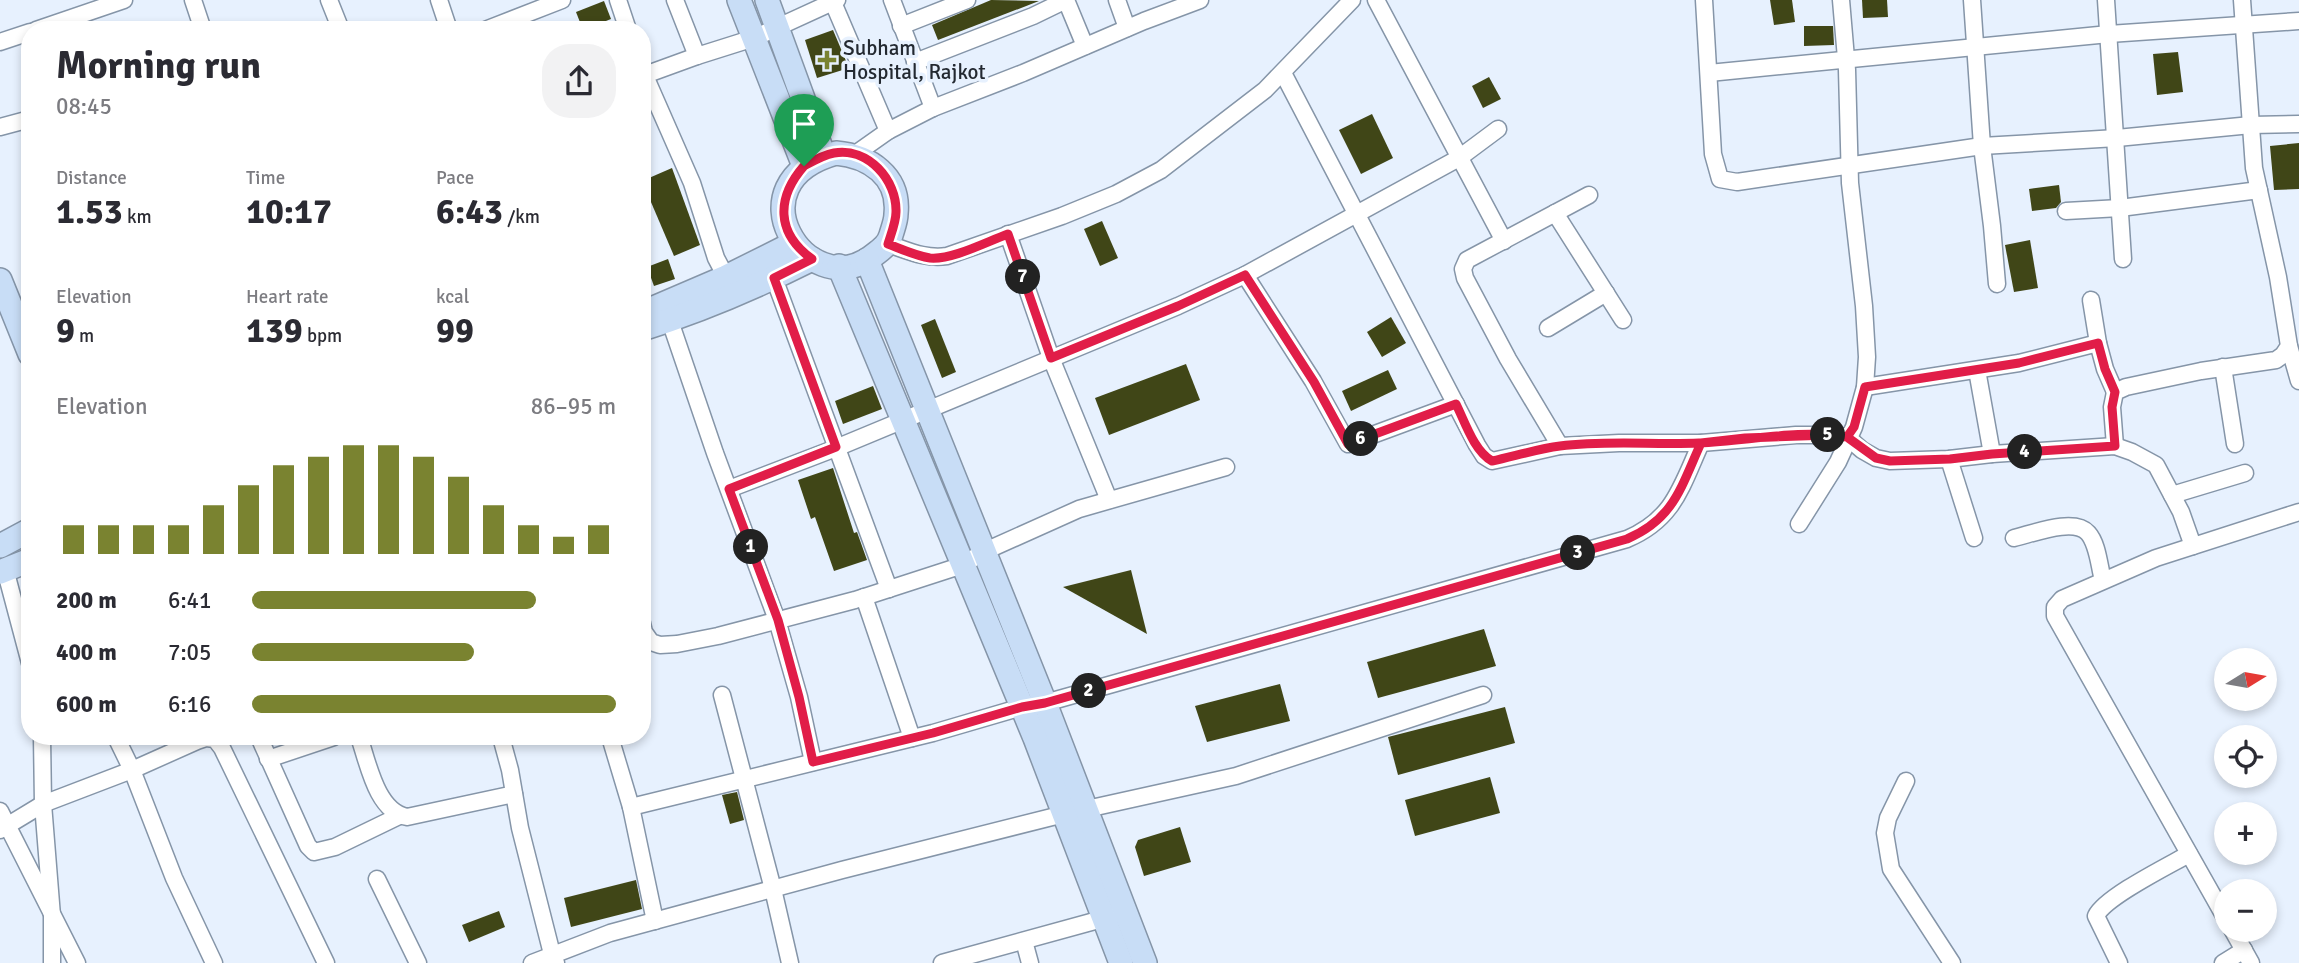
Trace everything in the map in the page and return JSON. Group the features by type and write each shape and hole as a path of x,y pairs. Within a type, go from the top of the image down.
{"main road":[{"path":"739,0 754,38 814,161"},
{"path":"767,0 778,27 814,161"},
{"path":"836,153 855,155 872,163 886,177 895,195 897,214 888,244 867,260 839,267 825,264 812,259 794,243 786,228 785,194 792,179 814,161 836,153"},
{"path":"651,310 794,243"},
{"path":"651,316 670,321 774,278 812,259"},
{"path":"867,260 1045,703 1075,812 1115,916 1145,963"},
{"path":"839,267 1022,707 1075,812"},
{"path":"0,280 21,321"},
{"path":"2,570 21,547"},
{"path":"1115,916 1121,963"}],"street":[{"path":"62,21 124,0"},
{"path":"193,0 200,21"},
{"path":"329,0 337,21"},
{"path":"439,0 446,21"},
{"path":"508,21 562,0"},
{"path":"618,0 625,21"},
{"path":"675,0 697,56"},
{"path":"892,0 933,108"},
{"path":"901,26 968,0"},
{"path":"915,62 1033,16 1066,0 1085,46"},
{"path":"1116,0 1127,28"},
{"path":"855,155 887,131 933,108 1127,28 1173,5 1200,0"},
{"path":"888,244 922,257 947,256 1116,194 1161,170 1265,90 1352,0"},
{"path":"1376,0 1504,241"},
{"path":"1704,0 1713,154 1720,178 1737,182 1982,145 2117,138 2250,125 2299,124"},
{"path":"1799,524 1838,462 1847,437 1854,427 1865,387 1865,322 1850,183 1841,0"},
{"path":"1972,0 1982,145 1997,284"},
{"path":"2106,0 2123,259"},
{"path":"2242,0 2254,168 2292,336 2299,381"},
{"path":"651,70 754,38 834,1 887,131"},
{"path":"1709,73 2109,34 2299,21"},
{"path":"0,42 21,35"},
{"path":"1283,73 1477,445 1484,456 1492,461 1560,446 1701,443 1796,435 1847,437 1876,458 1890,461 2115,446 2156,465 2193,546"},
{"path":"651,91 692,183 716,258 726,277"},
{"path":"0,127 21,121"},
{"path":"729,489 1178,306 1245,275 1460,158 1498,129"},
{"path":"2066,211 2120,208 2259,190"},
{"path":"1560,446 1508,359 1465,278 1463,269 1467,260 1589,195"},
{"path":"1555,213 1623,320"},
{"path":"1008,234 1051,358 1109,500"},
{"path":"1245,275 1314,382 1348,444 1456,404"},
{"path":"774,278 889,589"},
{"path":"1548,328 1606,293"},
{"path":"2091,300 2098,343 2115,392 2112,407 2115,446"},
{"path":"670,321 715,453 778,620 813,762"},
{"path":"2115,392 2126,387 2223,367 2276,360 2283,355 2292,336"},
{"path":"1865,387 2019,363 2098,343"},
{"path":"2223,367 2235,444"},
{"path":"1977,370 1992,454"},
{"path":"631,807 1045,703 1627,539 1646,531 1661,518 1677,496 1701,443"},
{"path":"1950,459 1974,538"},
{"path":"651,642 660,645 718,636 864,597 963,565 983,552 1079,509 1226,467"},
{"path":"2172,495 2245,473"},
{"path":"2214,898 2055,616 2055,607 2062,599 2156,558 2299,512"},
{"path":"2014,538 2078,526 2088,533 2095,545 2103,580"},
{"path":"2,570 21,633"},
{"path":"864,597 912,738"},
{"path":"722,695 790,963"},
{"path":"532,963 554,959 610,933 773,889 1075,812 1236,776 1483,695"},
{"path":"42,745 43,804 52,916 52,963"},
{"path":"120,745 174,878 214,963"},
{"path":"4,828 43,804 188,745"},
{"path":"220,745 326,963"},
{"path":"262,745 308,846 314,852 335,846 399,816 407,817 514,794"},
{"path":"268,759 310,745"},
{"path":"362,745 377,790 384,802 399,816"},
{"path":"503,745 520,828 554,959"},
{"path":"612,745 631,807 655,921"},
{"path":"1906,781 1888,818 1885,834 1891,869 1952,963"},
{"path":"0,811 4,828 77,963"},
{"path":"2119,963 2099,926 2096,916 2099,909 2189,854"},
{"path":"377,878 418,963"},
{"path":"942,963 1115,916"},
{"path":"1024,941 1030,963"},
{"path":"2223,963 2248,957"}],"building":[{"path":"991,0 1039,1 938,40 932,25"},
{"path":"1770,0 1792,0 1795,22 1774,25"},
{"path":"1862,0 1887,0 1888,17 1863,18"},
{"path":"604,1 611,19 580,21 576,12"},
{"path":"1804,26 1833,26 1834,45 1804,46"},
{"path":"833,30 849,68 817,78 805,40"},
{"path":"2178,52 2183,92 2157,95 2153,54"},
{"path":"1489,77 1501,99 1483,108 1472,86"},
{"path":"1372,114 1393,158 1361,174 1339,130"},
{"path":"2299,143 2299,189 2274,190 2270,146"},
{"path":"672,168 700,245 674,256 651,202 651,177"},
{"path":"2059,185 2061,202 2056,208 2032,211 2029,189"},
{"path":"1102,221 1118,258 1100,266 1084,229"},
{"path":"2030,240 2038,288 2014,292 2005,245"},
{"path":"668,259 675,279 654,286 651,265"},
{"path":"1391,317 1406,343 1382,357 1367,332"},
{"path":"935,319 956,372 942,378 921,325"},
{"path":"1186,364 1200,400 1109,435 1095,398"},
{"path":"1388,370 1397,389 1351,411 1342,391"},
{"path":"873,386 882,409 843,424 835,401"},
{"path":"833,468 854,533 857,532 867,560 834,571 815,517 811,519 798,480"},
{"path":"1131,570 1147,634 1063,587"},
{"path":"1484,629 1496,666 1378,698 1367,662"},
{"path":"1280,684 1290,721 1207,742 1195,706"},
{"path":"1505,707 1515,743 1398,775 1388,737"},
{"path":"1490,777 1500,813 1415,836 1405,800"},
{"path":"737,792 744,820 730,824 722,795"},
{"path":"1180,827 1191,862 1144,876 1135,847 1138,840"},
{"path":"636,880 642,909 571,927 564,898"},
{"path":"499,911 505,927 469,942 462,925"}],"place":[{"name":"Subham Hospital, Rajkot","path":"827,60"}],"route":[{"path":"804,166 792,179 785,194 783,211 786,228 794,243 812,259 774,278 836,447 729,489 778,620 813,762 1045,703 1627,539 1646,531 1661,518 1677,496 1701,443 1745,438 1830,435 1847,437 1876,458 1890,461 2115,446 2112,407 2115,392 2098,343 2019,363 1865,387 1854,427 1847,437 1830,435 1796,435 1745,438 1701,443 1560,446 1492,461 1484,456 1477,445 1456,404 1348,444 1314,382 1245,275 1178,306 1051,358 1008,234 947,256 922,257 888,244 897,214 895,195 886,177 872,163 855,155 836,153 804,166"}]}
